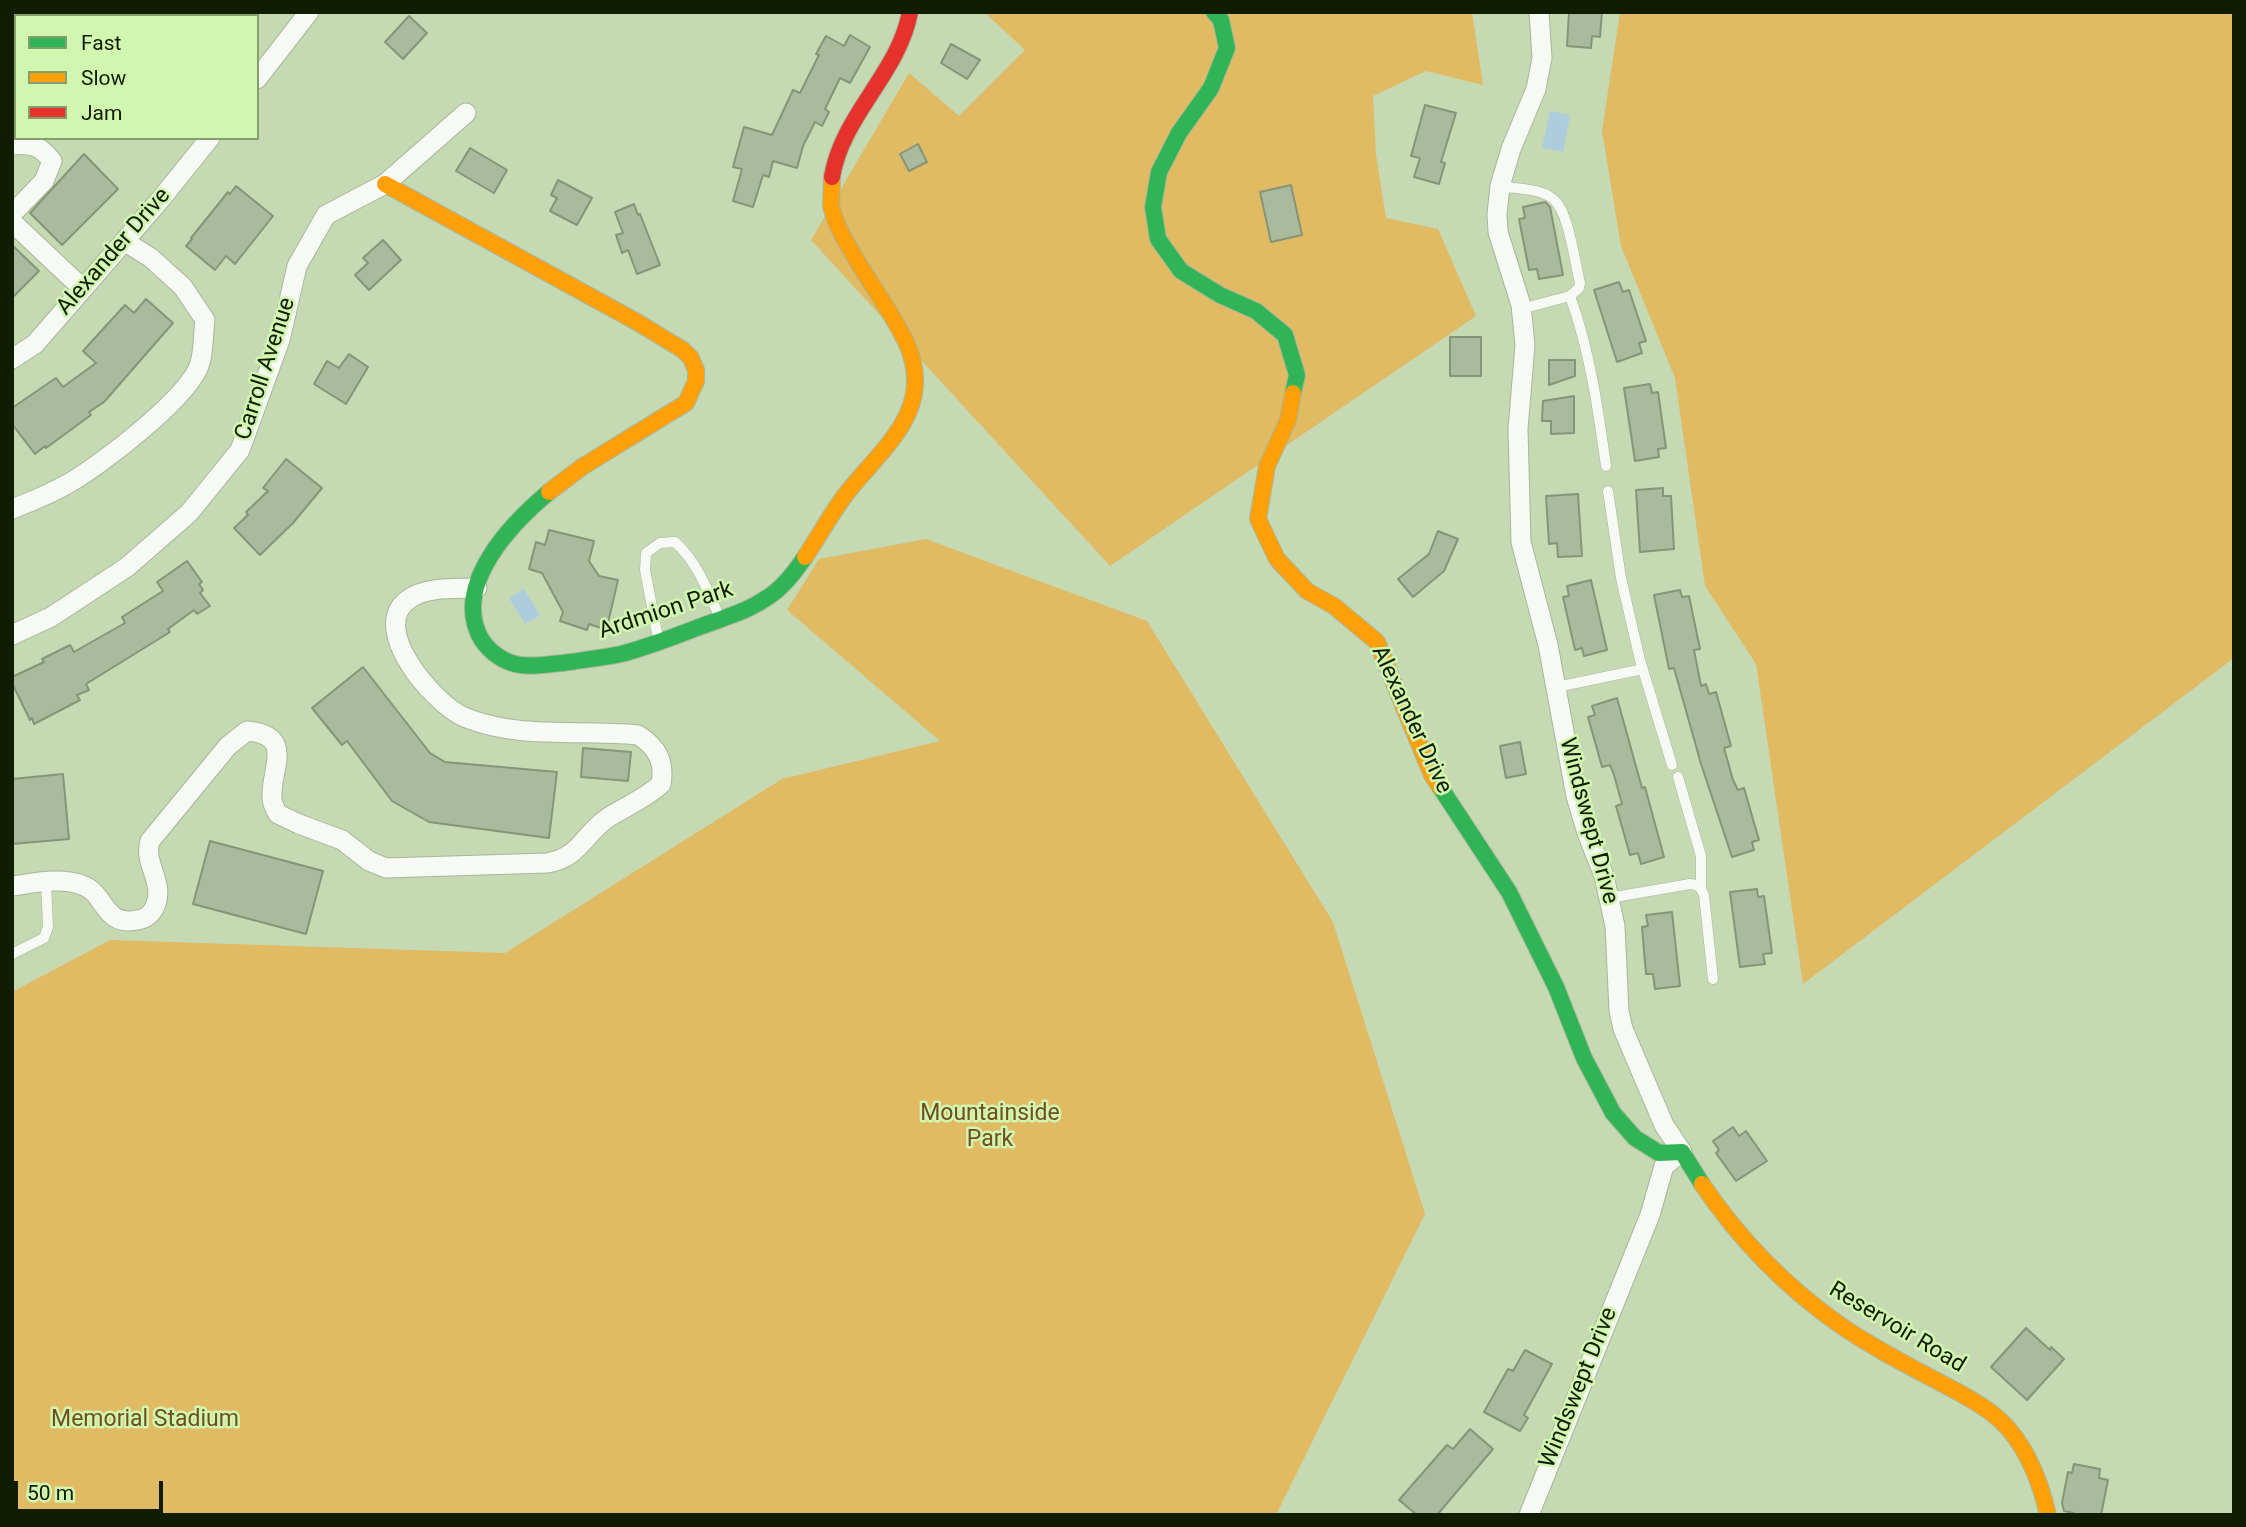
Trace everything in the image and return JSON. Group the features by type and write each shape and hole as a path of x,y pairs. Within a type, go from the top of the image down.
{"street":[{"path":"259,76 309,12"},
{"name":"Ardmion Park","path":"385,184 478,233 551,277 637,321 691,357 695,367 695,388 686,402 575,470 534,505 486,561 477,588 474,608 481,637 493,653 513,664 538,666 628,652 736,615 772,596 794,573 833,511 899,429 909,412 916,389 916,370 906,342 861,270 834,220 830,192 832,176 844,142 867,97 900,45 910,12"},
{"name":"Alexander Drive","path":"1214,12 1220,20 1227,48 1211,88 1179,133 1159,172 1153,207 1158,239 1181,271 1220,295 1256,311 1285,335 1297,375 1288,420 1267,466 1258,519 1276,559 1307,591 1334,606 1377,642 1432,775 1509,892 1556,987 1588,1068 1613,1114 1635,1138 1659,1153 1682,1152"},
{"name":"Windswept Drive","path":"1528,1515 1650,1215 1664,1166 1682,1152 1664,1125 1623,1029 1619,1011 1615,926 1604,876 1576,796 1557,687 1521,542 1518,429 1525,345 1521,309 1498,232 1497,214 1500,186 1511,149 1536,89 1542,58 1539,12"},
{"name":"Carroll Avenue","path":"12,635 51,617 127,567 189,513 240,450 280,340 297,266 326,215 385,184 466,113"},
{"name":"Alexander Drive","path":"12,359 35,344 208,140"},
{"path":"12,145 28,144 43,149 52,161 44,181 12,214"},
{"path":"12,222 83,289"},
{"path":"12,509 73,481 117,450 176,400 200,365 205,320 183,287 150,258 124,241"},
{"path":"12,886 64,882 87,887 118,920 130,922 142,919 151,913 158,897 155,874 148,854 150,841 228,746 247,731 266,736 276,746 279,755 271,797 278,814 342,840 375,865 406,869 547,863 566,858 584,844 599,824 661,784 662,763 658,752 638,735 516,731 462,716 439,699 404,657 397,620 400,610 408,599 421,593 477,588"},
{"name":"Reservoir Road","path":"1682,1152 1698,1181 1730,1223 1758,1255 1791,1286 1826,1315 1863,1339 1990,1411 2010,1431 2040,1480 2048,1515"}],"lane":[{"path":"1500,186 1538,192 1555,200 1564,216 1580,283 1579,288 1570,296 1521,309"},
{"path":"1570,296 1579,320 1595,389 1606,466"},
{"path":"1608,491 1619,570 1643,669 1672,765"},
{"path":"658,642 645,570 646,553 660,543 675,542 686,552 703,578 720,620"},
{"path":"1557,687 1643,669"},
{"path":"1678,777 1702,856 1701,888 1713,979"},
{"path":"12,954 44,938 49,914 46,882"},
{"path":"1609,898 1690,884 1701,888"}],"green space":[{"path":"984,12 1472,12 1483,85 1426,71 1373,96 1376,155 1386,218 1438,229 1476,316 1110,566 811,240 909,73 959,116 1025,50"},
{"path":"1620,12 2234,12 2234,658 1803,984 1756,664 1705,586 1675,378 1621,246 1602,131"},
{"name":"Mountainside Park","path":"926,539 1147,621 1333,922 1425,1214 1276,1515 12,1515 12,992 110,940 505,953 782,779 940,741 787,610 819,559"}],"water":[{"path":"1550,111 1570,115 1563,152 1542,148"},
{"path":"524,589 540,615 525,624 509,598"}],"building":[{"path":"1569,12 1602,12 1600,37 1592,36 1591,48 1567,46"},
{"path":"409,16 427,33 403,59 385,42"},
{"path":"850,35 870,47 850,83 840,78 825,109 829,112 822,126 815,122 803,146 797,168 773,161 769,177 763,175 753,207 733,201 742,169 733,167 744,127 772,135 793,90 800,93 826,36 844,46"},
{"path":"951,44 980,60 967,79 941,63"},
{"path":"1425,105 1456,113 1441,162 1445,163 1439,184 1414,177 1420,158 1411,156"},
{"path":"918,144 927,162 909,171 900,154"},
{"path":"470,148 507,170 494,193 456,171"},
{"path":"84,154 118,189 62,245 30,213"},
{"path":"558,180 592,198 577,225 550,211 557,198 551,195"},
{"path":"1291,185 1302,235 1271,242 1260,192"},
{"path":"236,186 273,216 235,264 226,256 215,270 186,246 228,192 230,194"},
{"path":"1545,202 1550,207 1563,275 1539,279 1537,269 1529,270 1519,219 1525,218 1523,207"},
{"path":"634,204 660,265 637,274 628,250 622,253 616,235 623,233 615,212"},
{"path":"383,240 401,260 369,290 355,275 368,263 363,258"},
{"path":"12,245 39,271 12,298"},
{"path":"1619,282 1623,292 1629,290 1646,341 1639,343 1642,353 1617,362 1594,290"},
{"path":"146,299 173,323 104,402 89,412 91,415 35,454 12,424 12,408 56,378 63,387 96,363 83,351 125,305 134,313"},
{"path":"1450,337 1481,337 1481,376 1450,376"},
{"path":"349,354 368,367 346,404 314,384 327,361 339,368"},
{"path":"1549,360 1575,360 1575,376 1549,385"},
{"path":"1650,384 1652,393 1658,392 1666,448 1658,449 1659,457 1635,461 1624,388"},
{"path":"1574,396 1574,433 1551,434 1551,421 1542,421 1543,401"},
{"path":"286,459 322,488 293,523 260,555 234,528 268,491 263,488"},
{"path":"1663,488 1663,496 1671,496 1674,549 1640,552 1636,490"},
{"path":"1578,494 1582,556 1558,557 1557,543 1549,544 1546,496"},
{"path":"549,530 594,541 589,561 599,576 618,580 608,623 601,628 589,624 587,630 560,621 563,612 542,573 529,569 536,542 545,545"},
{"path":"1438,531 1458,539 1444,571 1413,597 1398,579 1429,554"},
{"path":"187,561 202,582 199,584 203,590 200,593 210,606 197,614 194,610 168,629 170,632 86,684 89,690 77,695 80,700 34,724 12,683 12,677 44,662 42,659 70,645 74,652 125,623 122,617 163,591 157,582"},
{"path":"1591,580 1607,650 1584,656 1582,648 1575,650 1563,597 1569,596 1567,586"},
{"path":"1680,590 1682,597 1689,596 1700,649 1694,650 1701,686 1706,684 1709,694 1716,692 1731,746 1724,748 1733,780 1738,790 1744,788 1759,840 1752,842 1754,850 1732,857 1701,764 1674,668 1669,669 1654,595"},
{"path":"363,667 430,753 445,762 557,772 549,838 429,822 392,801 347,741 342,745 312,708"},
{"path":"1617,698 1664,857 1641,864 1638,853 1630,855 1616,806 1622,804 1614,775 1610,765 1602,767 1588,717 1595,715 1592,706"},
{"path":"1520,742 1526,774 1506,778 1500,746"},
{"path":"583,748 631,752 628,781 581,777"},
{"path":"63,774 69,839 12,844 12,779"},
{"path":"210,841 323,871 306,934 193,904"},
{"path":"1757,889 1758,897 1764,896 1772,953 1763,954 1765,964 1740,967 1730,892"},
{"path":"1672,912 1680,986 1655,989 1653,974 1646,974 1642,927 1648,926 1646,915"},
{"path":"1733,1127 1739,1136 1746,1131 1767,1161 1736,1181 1716,1153 1719,1150 1713,1141"},
{"path":"2026,1328 2064,1359 2027,1400 1991,1367"},
{"path":"1525,1350 1552,1364 1524,1415 1528,1418 1520,1431 1484,1412 1508,1369 1513,1371"},
{"path":"1470,1429 1493,1449 1437,1515 1417,1515 1399,1500 1447,1445 1453,1449"},
{"path":"2074,1464 2100,1469 2099,1478 2108,1480 2101,1515 2074,1515 2064,1511 2062,1503 2068,1472 2072,1473"}],"traffic: fast":[{"path":"1214,12 1221,20 1227,48 1211,88 1179,133 1159,172 1153,207 1158,239 1181,271 1220,295 1256,311 1285,335 1297,375 1293,393"},
{"path":"549,492 504,536 481,574 474,595 473,615 479,635 494,653 515,664 527,666 599,658 662,641 758,604 782,586 805,557"},
{"path":"1440,787 1509,892 1556,987 1584,1058 1613,1113 1635,1138 1659,1153 1682,1152 1702,1184"}],"traffic: slow":[{"path":"805,557 846,494 902,425 915,387 914,366 906,342 836,222 831,206 832,177"},
{"path":"385,184 637,322 683,350 691,358 696,370 696,381 686,403 582,467 549,492"},
{"path":"1293,393 1288,420 1267,466 1258,519 1277,559 1307,591 1334,606 1377,642 1432,775 1440,787"},
{"path":"1702,1184 1748,1243 1801,1295 1868,1343 1974,1401 2001,1421 2018,1441 2031,1464 2048,1515"}],"traffic: jam":[{"path":"832,177 847,134 895,55 910,12"}],"park label":[{"name":"Memorial Stadium","path":"145,1420"}]}
